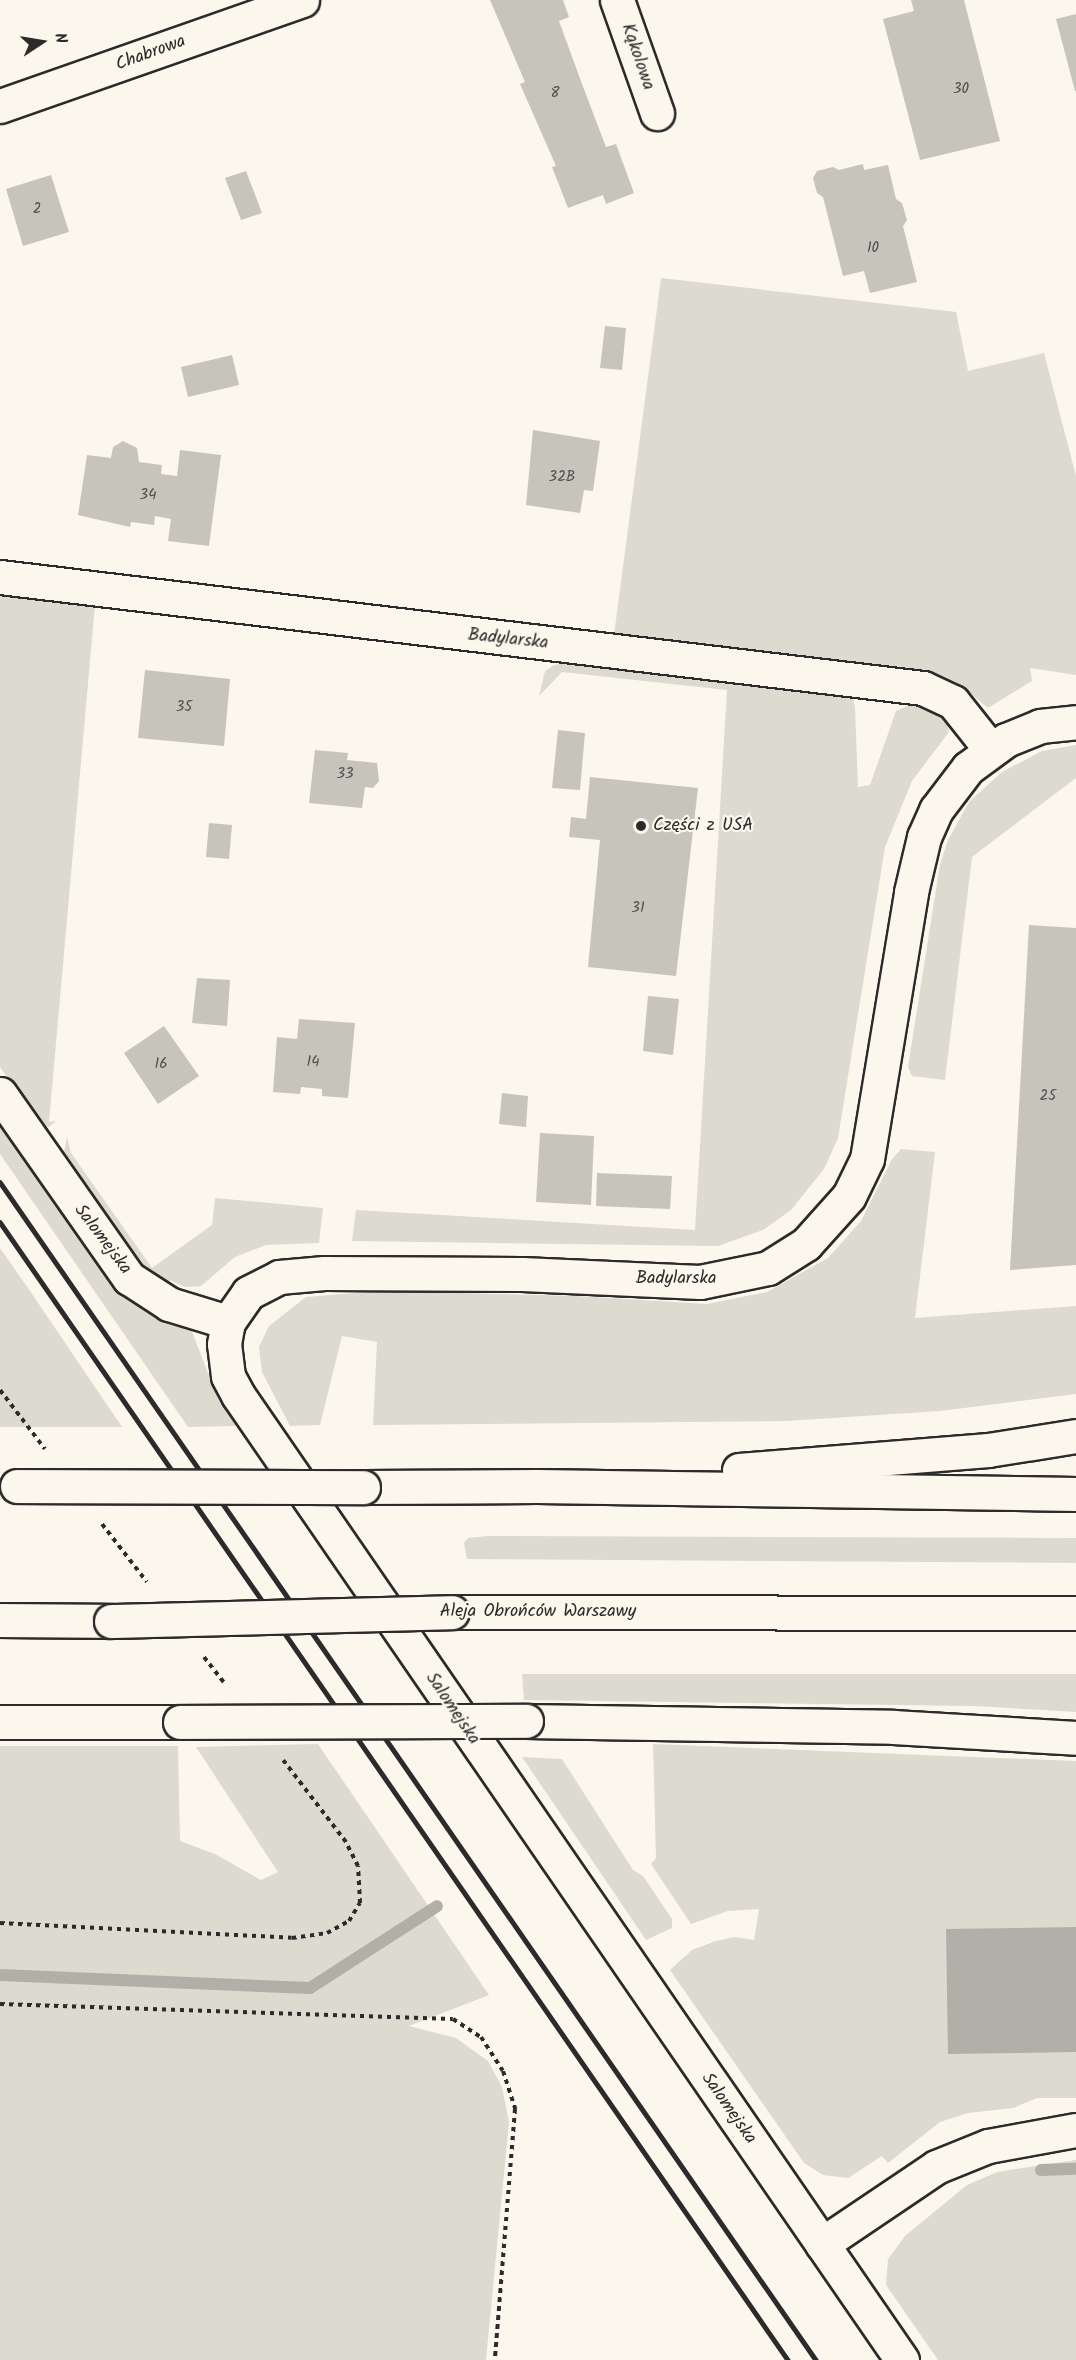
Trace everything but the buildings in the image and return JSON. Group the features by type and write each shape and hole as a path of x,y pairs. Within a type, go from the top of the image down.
{"street":[{"name":"Chabrowa","path":"0,106 302,0"},
{"name":"Kąkolowa","path":"617,0 657,114"},
{"name":"Badylarska","path":"0,577 923,688 953,702 991,750"},
{"name":"Badylarska","path":"228,1322 254,1289 269,1280 295,1275 522,1275 700,1282 760,1270 806,1244 845,1203 867,1159 924,837 945,794 968,768 991,750 1040,726 1076,722"},
{"name":"Salomejska","path":"0,1094 129,1278 169,1304 228,1322 225,1361 238,1395 902,2360"},
{"path":"537,1486 988,1450 1076,1436"},
{"path":"8,1486 537,1486 1076,1494"},
{"name":"Aleja Obrońców Warszawy","path":"0,1620 111,1621 452,1612 1076,1613"},
{"path":"0,1722 526,1721 893,1727 1076,1738"},
{"path":"822,2244 936,2167 988,2146 1076,2130"}],"path":[{"path":"0,2004 453,2019 481,2037 503,2071 515,2109 495,2360"}],"shaded area":[{"path":"661,278 956,312 968,371 1044,353 1076,476 1076,675 1030,668 1032,681 988,708 964,688 933,677 614,635"},
{"path":"0,594 95,605 49,1122 56,1121 49,1127 42,1126 0,1067"},
{"path":"568,663 842,693 853,699 855,707 858,787 870,785 896,711 914,703 931,709 947,724 949,732 912,781 885,847 838,1138 824,1169 791,1210 763,1230 718,1246 352,1241 356,1210 695,1230 727,690 562,672 539,696 545,671 554,665"},
{"path":"1076,745 1076,778 972,857 945,1080 912,1076 908,1067 940,864 948,840 969,802 1002,772 1042,751"},
{"path":"0,1121 124,1298 191,1329 213,1386 238,1426 188,1427 0,1154"},
{"path":"67,1137 71,1153 152,1268 212,1225 215,1198 323,1208 319,1243 266,1245 235,1257 201,1286 185,1287 170,1280 165,1289 143,1274 62,1162"},
{"path":"901,1149 935,1152 915,1318 1076,1306 1076,1394 940,1411 786,1421 373,1425 377,1342 342,1336 320,1425 290,1426 262,1372 259,1347 269,1326 306,1297 378,1291 577,1296 707,1304 767,1292 828,1258 861,1221 892,1159"},
{"path":"0,1248 30,1291 122,1427 0,1427"},
{"path":"488,1536 1076,1538 1076,1563 467,1559 464,1543 468,1538"},
{"path":"522,1674 1076,1674 1076,1712 975,1706 524,1700"},
{"path":"318,1744 489,1995 409,2026 456,2038 488,2061 502,2087 509,2122 486,2360 0,2360 0,1746 178,1746 180,1841 215,1854 261,1880 278,1872 196,1747"},
{"path":"653,1744 1076,1761 1076,2098 1037,2098 1013,2108 968,2113 940,2122 888,2163 882,2156 848,2178 823,2175 804,2163 670,1970 692,1950 716,1941 735,1937 754,1940 759,1909 728,1911 691,1924 651,1864 656,1858"},
{"path":"522,1757 562,1759 633,1870 643,1876 672,1919 672,1928 646,1940"},
{"path":"1076,1927 1076,2052 948,2054 946,1929"},
{"path":"1076,2160 1076,2360 938,2360 886,2285 888,2259 905,2236 967,2185 997,2172"}],"waterway":[{"path":"0,1975 310,1988 437,1906"},
{"path":"1041,2170 1076,2169"}],"railway":[{"path":"0,1182 816,2360"},
{"path":"0,1222 788,2360"}],"place":[{"name":"Części z USA","path":"641,826"}]}
